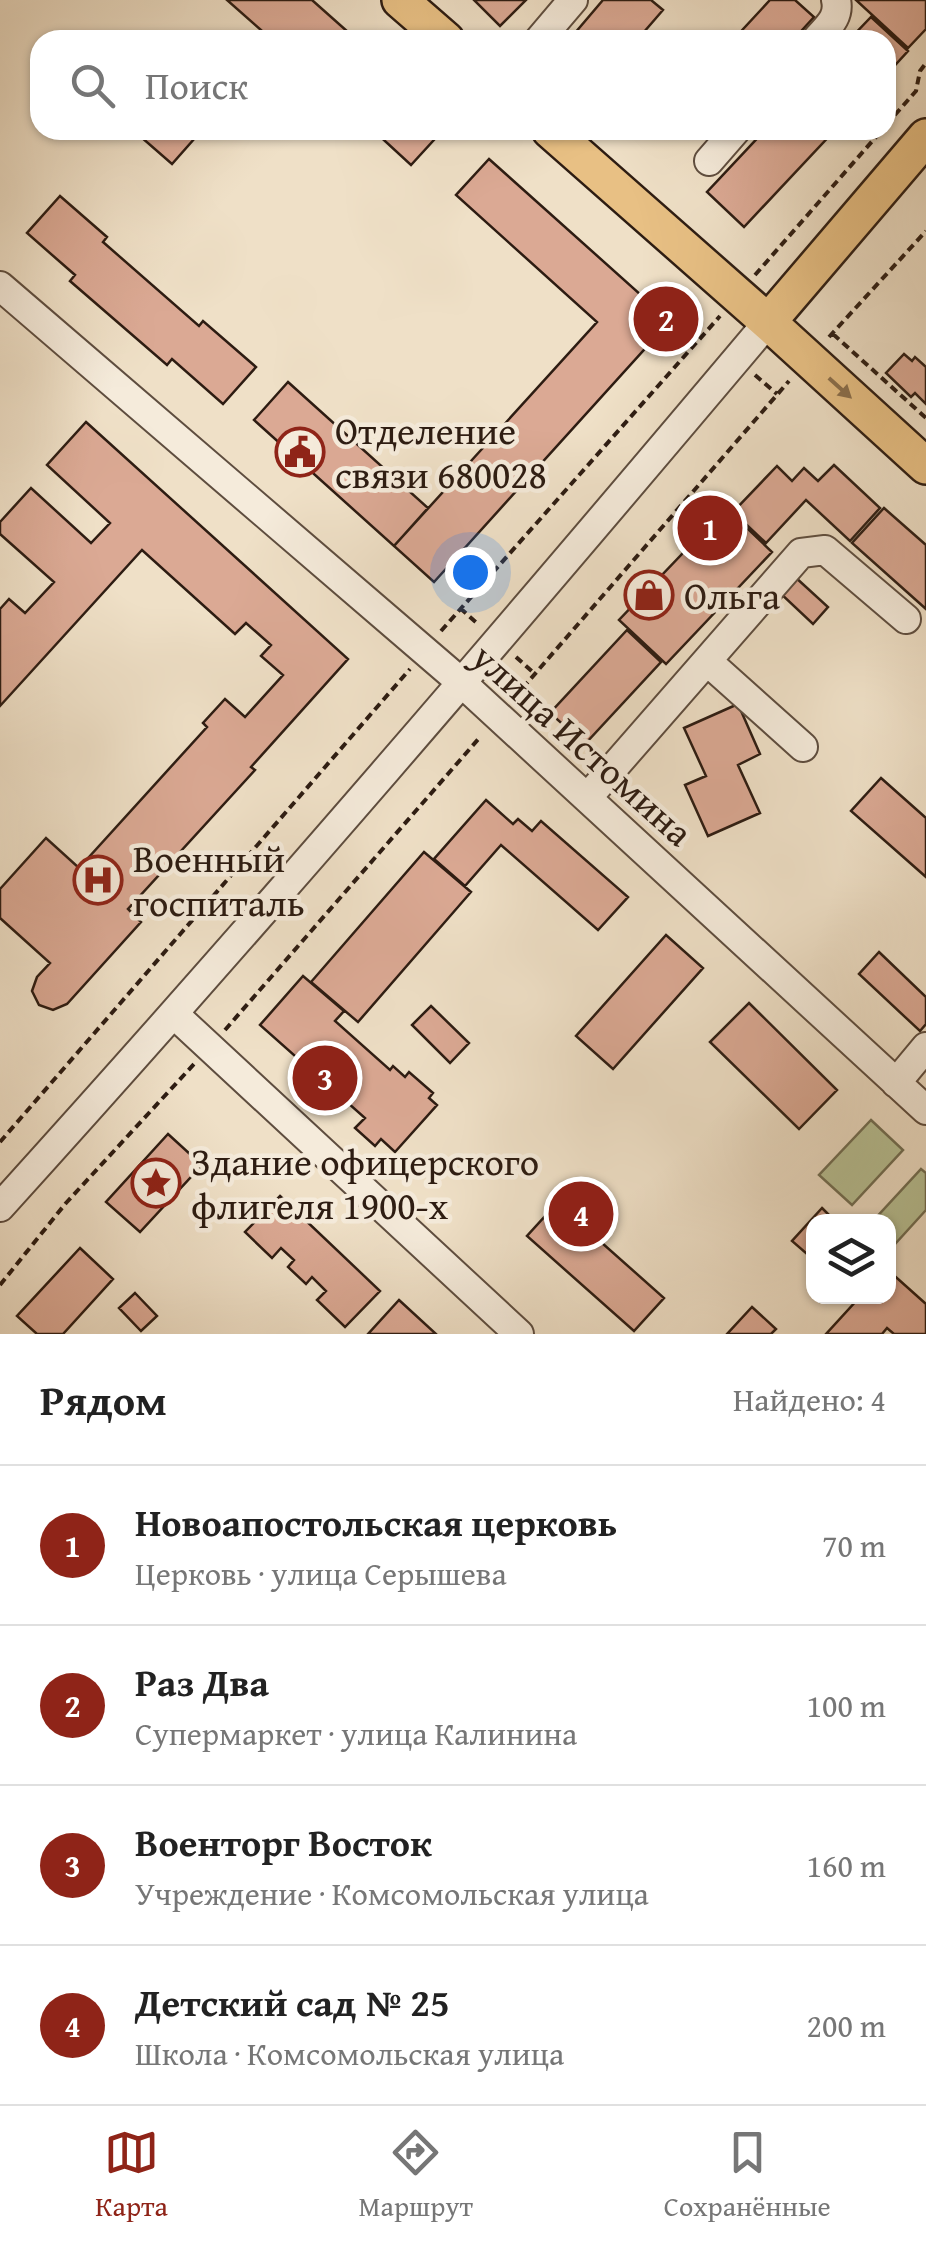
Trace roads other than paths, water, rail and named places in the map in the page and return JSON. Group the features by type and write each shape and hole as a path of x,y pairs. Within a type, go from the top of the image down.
{"main road":[{"path":"400,0 434,30"},
{"path":"768,322 926,137"},
{"path":"561,140 926,466"}],"street":[{"path":"548,30 573,0"},
{"path":"825,30 835,18 836,0"},
{"path":"708,161 727,140"},
{"name":"улица Истомина","path":"0,286 462,683 926,1110"},
{"path":"0,1207 175,1014 768,322"},
{"path":"586,798 800,554 825,550 906,619"},
{"path":"707,661 803,747"},
{"path":"175,1014 519,1334"},
{"path":"896,1083 926,1047"}],"place":[{"name":"Раз Два","path":"666,319"},
{"name":"Отделение связи 680028","path":"300,452"},
{"name":"Новоапостольская церковь","path":"710,528"},
{"name":"Ольга","path":"649,595"},
{"name":"Военный госпиталь","path":"98,880"},
{"name":"Военторг Восток","path":"325,1078"},
{"name":"Здание офицерского флигеля 1900-х","path":"156,1183"},
{"name":"Детский сад № 25","path":"581,1214"}]}
